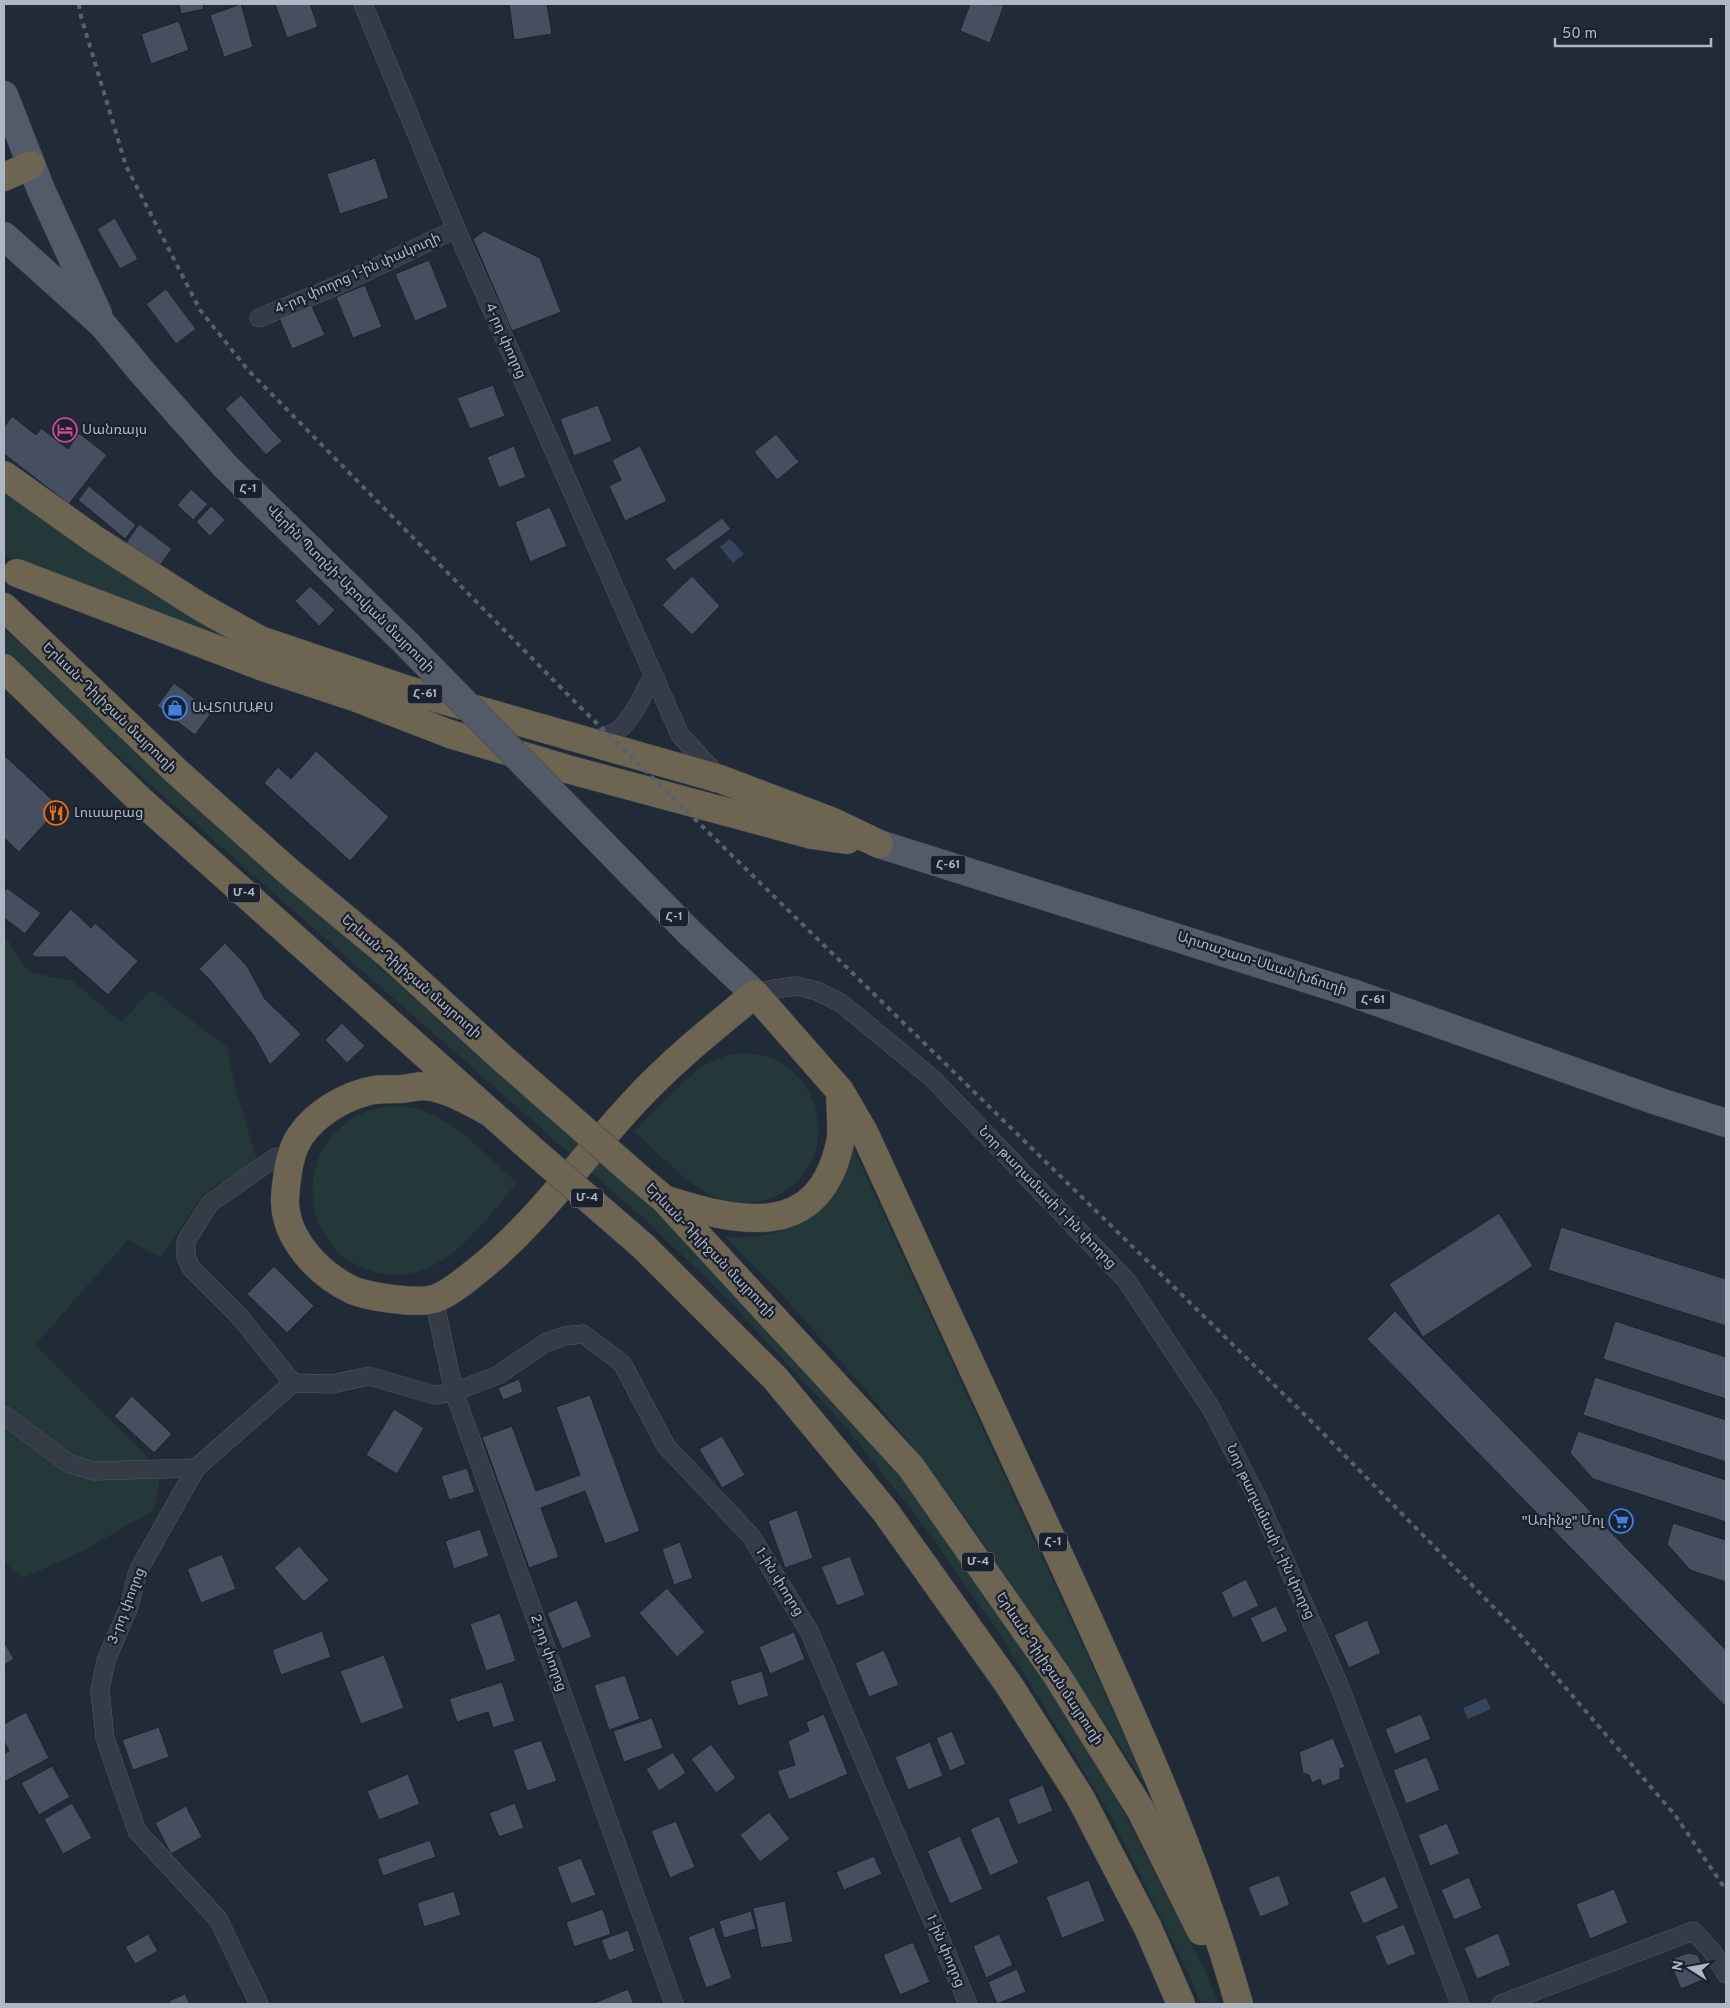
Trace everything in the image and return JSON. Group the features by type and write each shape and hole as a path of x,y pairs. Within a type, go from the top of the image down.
{"highway":[{"path":"4,177 31,165"},
{"name":"Հ-61","path":"4,475 94,538 198,606 260,640 408,690 720,779 831,821 879,844"},
{"name":"Հ-61","path":"16,573 263,667 354,698 450,734 567,769 812,835 879,844"},
{"name":"Երևան-Դիլիջան մայրուղի","path":"4,608 176,771 288,871 388,954 502,1058 664,1199 911,1466 1056,1674 1140,1809 1238,2004"},
{"name":"Մ-4","path":"4,668 139,799 530,1148 644,1247 775,1378 885,1511 998,1669 1080,1797 1148,1928 1180,2004"},
{"path":"490,1112 449,1093 425,1086 374,1090 346,1099 319,1116 300,1136 287,1168 285,1203 291,1229 306,1253 319,1268 353,1290 375,1297 410,1300 434,1299 461,1284 493,1258 525,1226 634,1102 694,1042 755,994"},
{"name":"Հ-1","path":"755,994 840,1092 864,1132 1133,1716 1214,1920 1238,2004"},
{"path":"664,1199 707,1213 734,1218 762,1219 791,1212 811,1200 831,1174 840,1141 840,1092"}],"main road":[{"name":"Վերին Պտղնի-Աբովյան մայրուղի","path":"4,95 31,165 103,324"},
{"name":"Վերին Պտղնի-Աբովյան մայրուղի","path":"4,236 103,324 142,372 225,466 405,642 691,934 755,994"},
{"name":"Արտաշատ-Սևան խճուղի","path":"879,844 1352,993 1726,1123"}],"street":[{"name":"4-րդ փողոց","path":"363,4 456,229 680,735 720,779"},
{"name":"4-րդ փողոց 1-ին փակուղի","path":"259,318 336,286 456,229"},
{"path":"589,741 615,733 623,726 653,676"},
{"name":"Նոր թաղամասի 1-ին փողոց","path":"755,994 796,986 817,991 841,1003 932,1078 1126,1280 1212,1408 1257,1497 1339,1684 1460,2004"},
{"path":"287,1168 276,1157 210,1203 186,1241 186,1257 192,1269 239,1316 293,1383 332,1384 369,1376 434,1395 454,1392"},
{"name":"2-րդ փողոց","path":"434,1299 454,1392 674,2004"},
{"name":"1-ին փողոց","path":"454,1392 498,1375 545,1343 564,1336 583,1334 622,1363 666,1446 751,1536 809,1631 968,2004"},
{"name":"3-րդ փողոց","path":"259,2004 218,1919 137,1831 105,1738 100,1690 106,1660 129,1607 138,1571 196,1468 293,1383"},
{"path":"4,1415 68,1463 94,1471 196,1468"},
{"path":"1501,2004 1693,1932 1712,1951 1726,1974"}],"shaded area":[{"path":"4,484 233,641 154,615 4,556"},
{"path":"4,629 208,816 498,1072 664,1215 862,1424 964,1555 1092,1750 1206,1973 1219,2004 1201,2004 1188,1973 1108,1811 999,1633 920,1521 848,1430 733,1305 651,1225 69,713 4,651"},
{"path":"4,934 29,972 73,981 121,1022 152,990 227,1047 236,1090 257,1160 203,1194 161,1258 128,1240 35,1345 161,1471 154,1510 79,1553 23,1578 4,1562"},
{"path":"741,1053 771,1058 792,1071 807,1089 816,1110 818,1132 814,1154 804,1174 788,1190 765,1200 747,1203 723,1200 695,1186 634,1131 700,1067 727,1055"},
{"path":"386,1106 404,1106 417,1109 446,1122 471,1141 517,1183 477,1230 455,1251 430,1267 408,1274 385,1274 358,1266 338,1251 323,1231 314,1208 313,1184 318,1160 331,1138 351,1119 368,1111"},
{"path":"849,1139 1151,1793 970,1524 918,1453 785,1298 725,1236 750,1237 775,1233 809,1217 831,1197 836,1188"}],"water":[{"path":"730,539 744,554 733,563 720,547"},
{"path":"1486,1698 1491,1709 1468,1719 1463,1708"}],"building":[{"path":"179,4 203,4 204,9 181,14"},
{"path":"241,4 253,47 224,57 210,15"},
{"path":"275,4 310,4 318,27 287,38"},
{"path":"509,4 547,4 552,34 514,40"},
{"path":"970,4 1004,5 990,43 960,31"},
{"path":"179,21 189,50 151,64 141,34"},
{"path":"375,158 389,198 340,214 327,174"},
{"path":"115,218 138,259 120,269 97,229"},
{"path":"484,231 540,258 561,312 512,331 473,239"},
{"path":"429,260 448,307 415,321 395,274"},
{"path":"365,285 382,327 353,338 336,297"},
{"path":"166,289 196,329 176,344 146,304"},
{"path":"311,304 325,335 292,349 279,318"},
{"path":"493,385 505,416 470,429 457,398"},
{"path":"241,395 282,441 266,455 225,409"},
{"path":"598,405 612,441 574,456 560,419"},
{"path":"12,416 36,435 41,428 68,449 79,433 107,455 69,504 4,454 4,427"},
{"path":"776,434 799,462 777,480 754,452"},
{"path":"514,446 526,477 499,488 487,457"},
{"path":"640,446 667,501 625,521 609,486 621,480 612,460"},
{"path":"89,486 136,525 125,539 78,500"},
{"path":"191,489 208,504 193,520 177,505"},
{"path":"211,506 225,520 210,536 196,522"},
{"path":"550,507 567,546 530,562 515,522"},
{"path":"722,518 731,529 674,571 665,559"},
{"path":"139,524 172,549 158,568 126,543"},
{"path":"692,576 720,606 692,635 662,605"},
{"path":"310,586 335,610 319,626 295,601"},
{"path":"174,683 212,712 195,735 157,706"},
{"path":"316,751 389,817 350,861 264,783 278,767 291,779"},
{"path":"4,755 60,807 19,852 4,838"},
{"path":"7,888 41,913 25,934 4,918 4,892"},
{"path":"71,909 91,928 95,923 138,961 108,995 65,957 35,957 32,954"},
{"path":"225,943 247,966 265,999 301,1034 270,1065 254,1036 211,981 199,969"},
{"path":"342,1023 365,1046 347,1063 325,1040"},
{"path":"1499,1213 1533,1266 1423,1337 1389,1284"},
{"path":"1561,1227 1726,1279 1726,1326 1548,1270"},
{"path":"274,1266 314,1306 287,1333 247,1294"},
{"path":"1395,1311 1726,1650 1726,1707 1367,1339"},
{"path":"1615,1321 1726,1357 1726,1399 1603,1359"},
{"path":"1595,1377 1726,1420 1726,1462 1583,1415"},
{"path":"519,1379 523,1392 503,1400 498,1388"},
{"path":"590,1395 640,1531 605,1544 585,1491 541,1508 559,1557 529,1568 482,1437 512,1426 536,1491 580,1475 556,1407"},
{"path":"132,1396 172,1434 154,1453 114,1416"},
{"path":"394,1409 424,1428 397,1474 366,1455"},
{"path":"1578,1431 1726,1480 1726,1522 1593,1479 1570,1453"},
{"path":"722,1436 745,1475 722,1488 699,1449"},
{"path":"467,1468 475,1492 449,1500 441,1476"},
{"path":"797,1510 813,1558 785,1568 768,1521"},
{"path":"1673,1523 1726,1540 1726,1582 1690,1570 1667,1544"},
{"path":"480,1529 489,1556 454,1569 445,1541"},
{"path":"680,1542 693,1578 674,1585 662,1549"},
{"path":"299,1546 329,1580 304,1602 274,1568"},
{"path":"222,1554 236,1589 201,1603 187,1569"},
{"path":"850,1556 865,1595 837,1606 821,1567"},
{"path":"1246,1579 1259,1606 1233,1618 1221,1592"},
{"path":"667,1588 705,1632 677,1657 639,1613"},
{"path":"577,1600 592,1637 562,1649 547,1613"},
{"path":"1276,1606 1288,1631 1262,1643 1250,1618"},
{"path":"500,1613 516,1661 486,1671 470,1624"},
{"path":"1367,1620 1381,1653 1349,1668 1334,1635"},
{"path":"322,1631 331,1657 281,1675 272,1650"},
{"path":"794,1632 805,1659 770,1674 759,1647"},
{"path":"4,1642 14,1659 4,1665"},
{"path":"884,1650 899,1685 869,1697 855,1663"},
{"path":"384,1655 404,1708 361,1724 340,1671"},
{"path":"762,1671 769,1696 738,1706 730,1681"},
{"path":"625,1675 640,1719 609,1730 594,1685"},
{"path":"502,1682 515,1721 493,1728 488,1712 457,1722 449,1699"},
{"path":"26,1712 49,1758 4,1782 4,1754 9,1751 4,1741 4,1724"},
{"path":"824,1714 848,1774 789,1800 777,1771 795,1765 788,1741 809,1731 806,1722"},
{"path":"1421,1714 1431,1739 1395,1754 1385,1729"},
{"path":"652,1718 663,1748 624,1762 613,1731"},
{"path":"159,1727 169,1757 133,1770 122,1740"},
{"path":"952,1731 966,1764 950,1771 936,1738"},
{"path":"1333,1738 1345,1767 1340,1769 1340,1779 1322,1786 1320,1779 1312,1783 1309,1775 1303,1773 1299,1752"},
{"path":"541,1740 557,1781 527,1791 513,1750"},
{"path":"930,1742 943,1776 908,1790 895,1757"},
{"path":"711,1744 736,1778 716,1793 691,1759"},
{"path":"673,1752 686,1773 659,1791 646,1769"},
{"path":"1427,1757 1440,1790 1406,1804 1393,1770"},
{"path":"52,1766 70,1797 39,1815 21,1783"},
{"path":"408,1774 420,1804 379,1820 367,1791"},
{"path":"1043,1785 1053,1811 1018,1825 1008,1799"},
{"path":"72,1803 92,1838 63,1854 44,1819"},
{"path":"515,1803 524,1828 499,1837 489,1813"},
{"path":"186,1806 202,1837 171,1854 155,1823"},
{"path":"769,1812 790,1839 760,1862 740,1835"},
{"path":"999,1816 1019,1863 990,1876 970,1829"},
{"path":"676,1821 695,1867 670,1878 651,1831"},
{"path":"1447,1823 1460,1854 1430,1866 1418,1835"},
{"path":"960,1836 983,1889 950,1904 927,1851"},
{"path":"430,1840 436,1857 383,1876 377,1859"},
{"path":"874,1856 882,1874 844,1890 836,1872"},
{"path":"581,1858 596,1895 571,1904 557,1867"},
{"path":"1279,1875 1290,1905 1260,1917 1248,1887"},
{"path":"1385,1876 1399,1908 1363,1924 1349,1892"},
{"path":"1469,1877 1482,1908 1454,1920 1441,1890"},
{"path":"1089,1880 1105,1921 1062,1938 1046,1897"},
{"path":"1614,1889 1628,1923 1590,1939 1576,1904"},
{"path":"454,1891 461,1915 424,1927 417,1903"},
{"path":"785,1901 793,1942 761,1948 753,1908"},
{"path":"603,1909 611,1934 574,1947 566,1922"},
{"path":"751,1911 756,1929 724,1938 719,1921"},
{"path":"1404,1924 1416,1954 1387,1966 1375,1936"},
{"path":"714,1927 732,1978 706,1988 688,1937"},
{"path":"628,1930 635,1951 609,1961 601,1940"},
{"path":"1498,1933 1511,1965 1477,1979 1464,1948"},
{"path":"148,1934 158,1951 135,1964 125,1947"},
{"path":"999,1934 1013,1965 986,1978 973,1946"},
{"path":"913,1942 930,1982 900,1995 883,1955"},
{"path":"1688,1953 1698,1955 1707,1978 1681,1989 1669,1960"},
{"path":"1017,1969 1026,1992 997,2004 988,1982"},
{"path":"628,1989 634,2004 592,2004"},
{"path":"185,1994 190,2004 171,2004 169,2001"}],"railway":[{"path":"79,4 80,13 126,166 200,310 248,370 576,703 1310,1420 1515,1629 1675,1815 1726,1890"}],"place":[{"name":"Սանռայս","path":"65,430"},
{"name":"ԱՎՏՈՄԱՔՍ","path":"175,708"},
{"name":"Լուսաբաց","path":"56,813"},
{"name":"\"Առինջ\" Մոլ","path":"1621,1521"}]}
